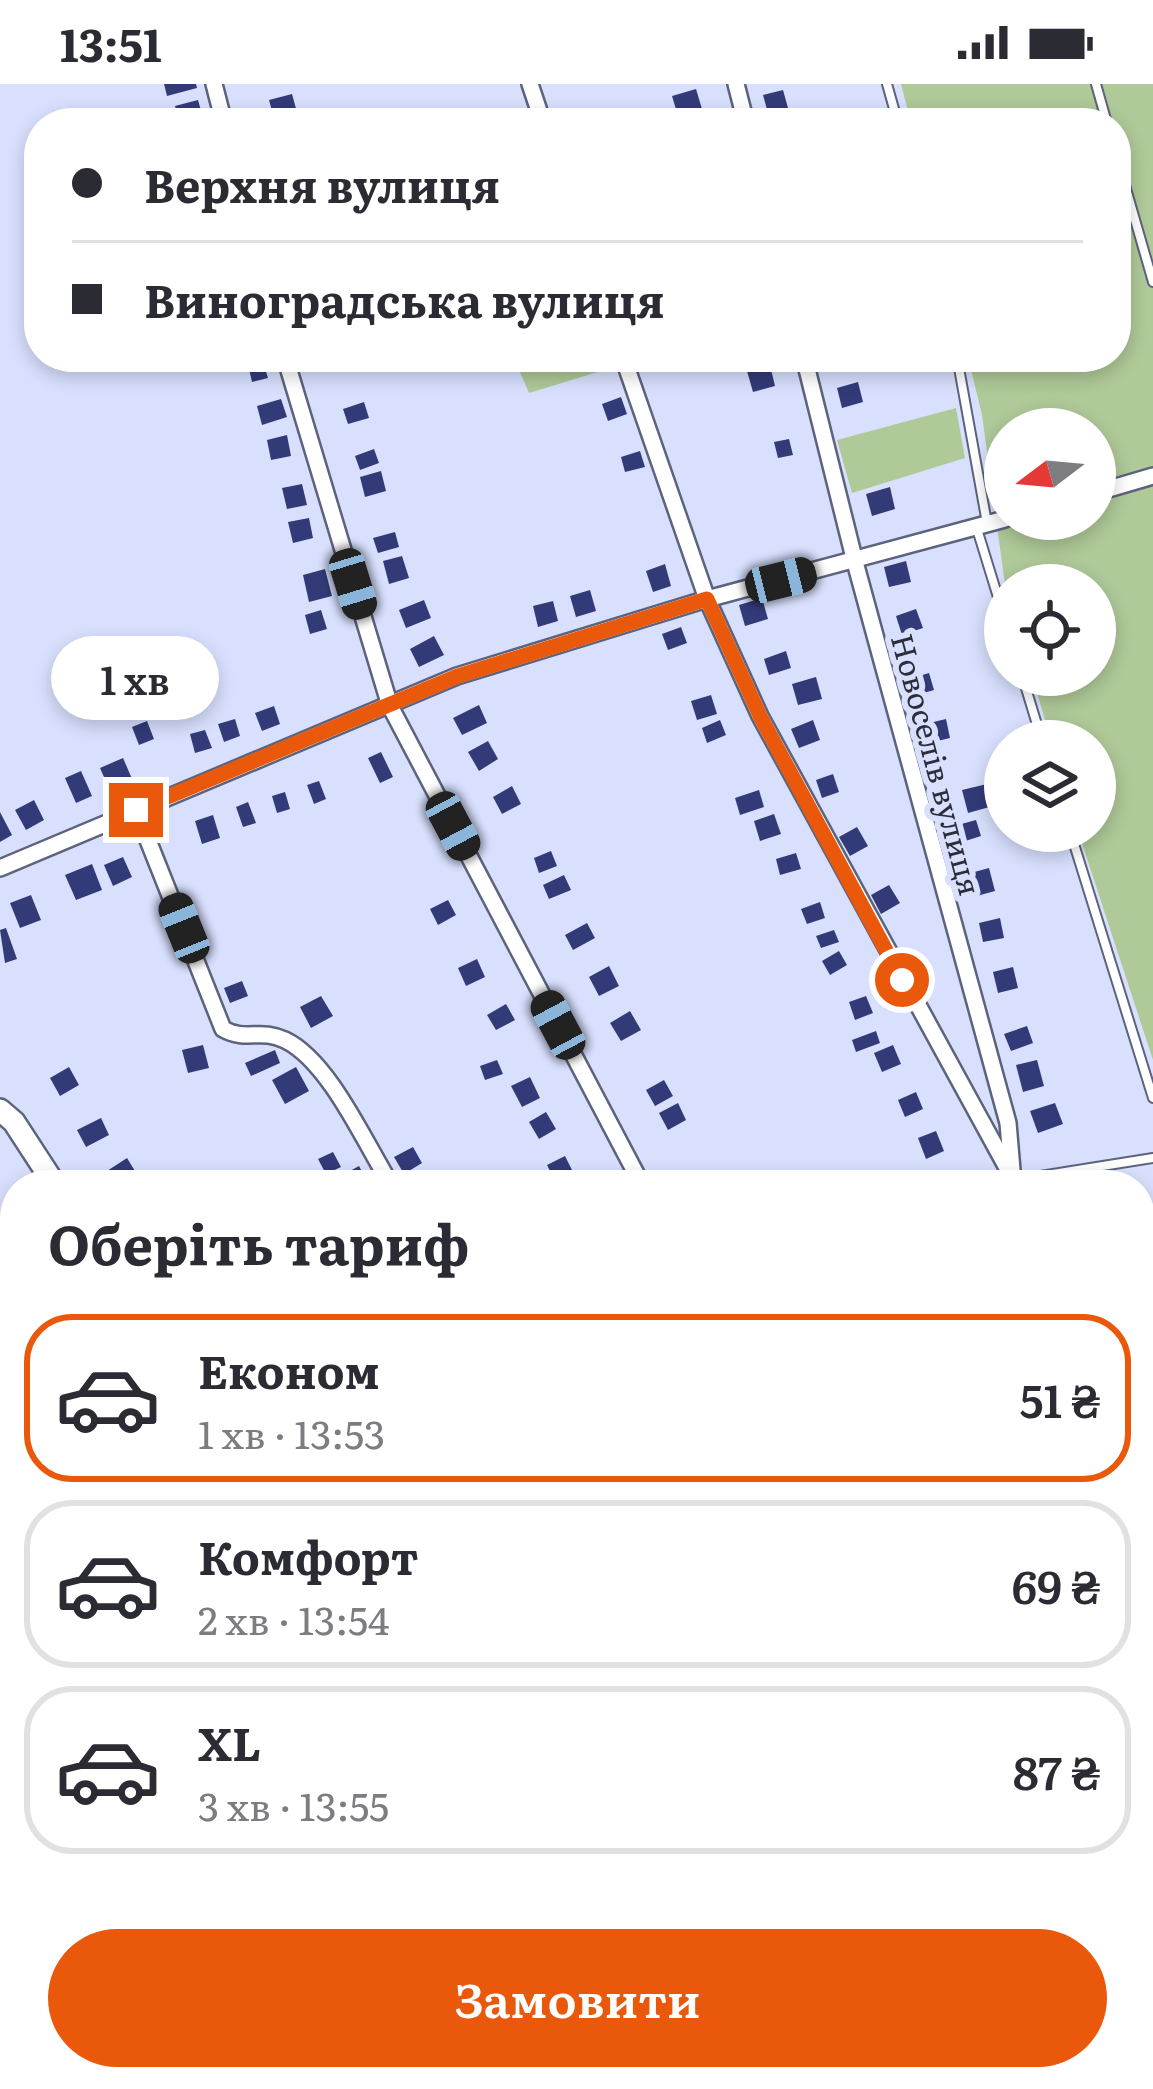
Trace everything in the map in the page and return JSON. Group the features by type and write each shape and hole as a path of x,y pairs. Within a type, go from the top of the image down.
{"main road":[{"path":"0,1110 14,1122 45,1170"}],"street":[{"path":"290,372 390,706 634,1170"},
{"path":"628,372 707,599 770,736 1008,1170"},
{"name":"Новоселів вулиця","path":"808,372 1007,1123 1013,1170"},
{"path":"1116,487 1153,476"},
{"path":"0,868 458,676 707,599 982,526"},
{"path":"136,810 223,1029 238,1038 268,1032 308,1054 381,1170"}],"lane":[{"path":"1131,206 1153,282"},
{"path":"959,372 991,564"},
{"path":"1077,852 1153,1098"},
{"path":"1080,1170 1153,1158"}],"green space":[{"path":"901,84 1153,84 1153,1060 1085,852 1116,852 1116,720 1045,720 1038,696 1116,696 1116,564 1002,564 999,540 1116,540 1116,408 984,408 984,430 972,372 1131,372 1131,108 907,108"},
{"path":"520,372 598,372 529,393"},
{"path":"956,408 965,458 852,493 837,440"}],"building":[{"path":"164,84 196,84 197,88 167,96"},
{"path":"696,89 702,108 676,108 672,96"},
{"path":"783,90 788,108 767,108 763,95"},
{"path":"292,94 296,108 271,108 269,100"},
{"path":"198,100 200,108 176,108"},
{"path":"250,372 266,372 268,378 252,382"},
{"path":"747,372 772,372 775,386 753,392"},
{"path":"858,382 863,402 842,408 837,388"},
{"path":"621,397 627,414 608,421 602,404"},
{"path":"281,399 287,417 262,425 257,406"},
{"path":"364,402 369,418 348,424 343,409"},
{"path":"287,435 291,456 271,460 267,440"},
{"path":"789,439 793,455 778,458 774,442"},
{"path":"374,449 379,463 360,470 355,456"},
{"path":"640,451 645,467 625,472 621,457"},
{"path":"381,471 386,491 365,497 360,477"},
{"path":"302,484 307,505 287,509 282,488"},
{"path":"890,487 895,509 872,516 866,494"},
{"path":"309,518 313,538 293,543 288,522"},
{"path":"395,532 399,547 378,553 373,538"},
{"path":"402,556 409,578 389,584 383,561"},
{"path":"906,561 911,582 889,587 884,567"},
{"path":"665,564 671,586 653,592 646,571"},
{"path":"325,569 332,596 309,602 303,575"},
{"path":"590,590 596,611 576,617 570,596"},
{"path":"762,598 768,619 745,626 739,605"},
{"path":"424,600 431,618 406,628 399,610"},
{"path":"553,601 558,621 538,627 533,606"},
{"path":"916,609 923,628 902,635 896,616"},
{"path":"321,610 327,629 310,634 305,615"},
{"path":"681,627 687,643 668,650 662,634"},
{"path":"434,636 444,655 419,667 410,649"},
{"path":"786,651 791,668 769,675 764,659"},
{"path":"929,673 934,690 917,695 913,678"},
{"path":"816,677 822,699 798,705 792,684"},
{"path":"711,695 717,714 697,720 691,701"},
{"path":"479,705 487,723 462,735 453,718"},
{"path":"274,706 280,724 262,731 255,713"},
{"path":"235,719 240,736 224,742 218,724"},
{"path":"946,719 950,738 929,743 925,724"},
{"path":"720,720 726,735 707,743 702,728"},
{"path":"813,720 820,740 799,748 791,729"},
{"path":"147,721 154,739 139,745 132,727"},
{"path":"205,730 212,748 195,753 190,734"},
{"path":"488,741 498,759 479,771 468,752"},
{"path":"381,752 393,777 380,783 368,758"},
{"path":"123,758 133,781 110,791 100,768"},
{"path":"81,771 92,796 76,803 65,778"},
{"path":"833,774 839,792 822,798 816,780"},
{"path":"319,781 326,799 314,804 307,785"},
{"path":"984,785 984,809 968,813 962,790"},
{"path":"512,786 521,804 502,814 493,797"},
{"path":"759,790 764,807 740,815 735,798"},
{"path":"285,792 290,809 277,813 272,796"},
{"path":"34,800 44,820 26,830 15,810"},
{"path":"248,802 256,823 243,827 236,807"},
{"path":"0,812 12,835 0,842"},
{"path":"774,814 781,834 760,841 754,821"},
{"path":"213,815 220,838 202,844 195,821"},
{"path":"976,820 981,836 959,843 954,826"},
{"path":"857,827 868,846 850,856 839,837"},
{"path":"551,851 557,866 539,873 534,858"},
{"path":"796,853 801,869 780,875 776,859"},
{"path":"123,857 132,877 113,886 104,865"},
{"path":"92,864 102,890 76,900 65,875"},
{"path":"989,868 995,891 973,897 967,874"},
{"path":"564,875 571,890 549,899 543,885"},
{"path":"889,885 900,903 881,914 871,895"},
{"path":"31,895 41,920 20,928 10,903"},
{"path":"448,900 456,915 438,925 430,909"},
{"path":"820,902 825,918 807,924 801,909"},
{"path":"1000,918 1004,938 983,942 979,923"},
{"path":"587,923 595,938 573,950 565,935"},
{"path":"6,928 17,959 5,963 0,930"},
{"path":"834,930 839,942 821,948 816,936"},
{"path":"839,951 847,965 830,975 822,961"},
{"path":"477,959 485,977 466,986 458,968"},
{"path":"609,966 619,986 599,996 589,977"},
{"path":"1013,967 1018,988 998,993 993,972"},
{"path":"242,981 248,996 230,1003 224,988"},
{"path":"321,996 333,1016 311,1028 300,1007"},
{"path":"866,996 873,1013 855,1020 849,1002"},
{"path":"506,1004 515,1020 496,1030 487,1015"},
{"path":"630,1011 641,1030 621,1041 610,1023"},
{"path":"1027,1026 1033,1043 1011,1051 1004,1034"},
{"path":"876,1031 880,1043 856,1052 852,1040"},
{"path":"203,1045 209,1068 188,1073 182,1050"},
{"path":"893,1045 901,1064 882,1072 874,1053"},
{"path":"275,1050 280,1063 251,1076 245,1063"},
{"path":"497,1060 503,1074 485,1080 480,1066"},
{"path":"1037,1060 1044,1086 1023,1092 1016,1065"},
{"path":"69,1067 79,1085 60,1096 50,1078"},
{"path":"296,1067 309,1091 285,1104 272,1080"},
{"path":"530,1077 540,1098 522,1107 511,1086"},
{"path":"664,1080 673,1096 655,1106 646,1090"},
{"path":"916,1092 923,1109 905,1117 898,1100"},
{"path":"678,1103 686,1120 668,1130 659,1113"},
{"path":"1055,1103 1063,1124 1038,1133 1030,1111"},
{"path":"546,1112 556,1129 539,1139 529,1122"},
{"path":"101,1118 109,1135 86,1147 77,1130"},
{"path":"936,1131 944,1151 926,1159 918,1138"},
{"path":"413,1147 422,1163 402,1170 394,1157"},
{"path":"333,1152 341,1167 324,1170 318,1159"},
{"path":"565,1156 572,1170 550,1170 547,1165"},
{"path":"127,1158 134,1170 109,1170"}],"route":[{"path":"136,810 458,676 707,599 760,716 902,980"}]}
